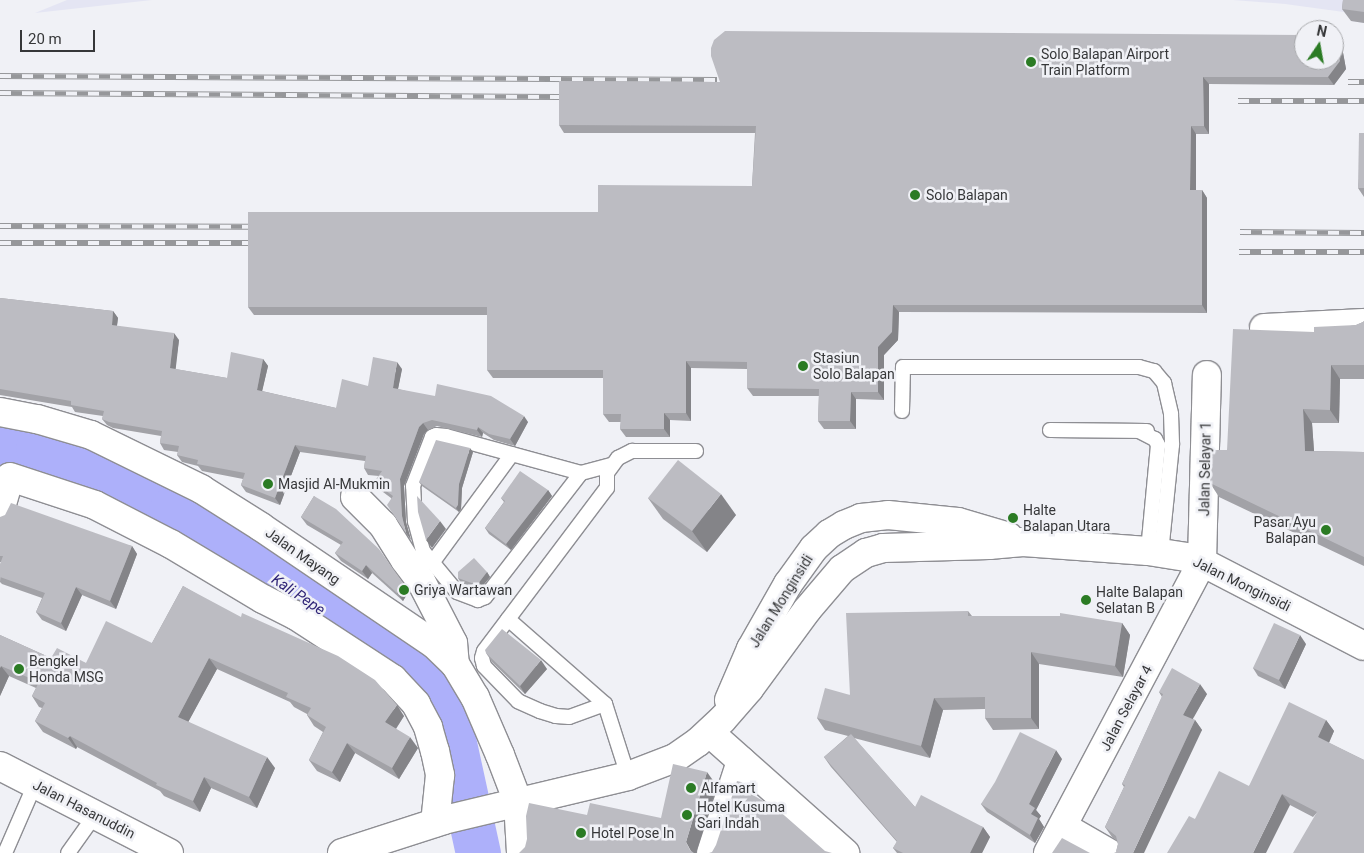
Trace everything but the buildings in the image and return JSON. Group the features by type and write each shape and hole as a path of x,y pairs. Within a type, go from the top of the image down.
{"street":[{"path":"1264,328 1364,323"},
{"name":"Jalan Selayar 1","path":"1202,562 1207,375"},
{"name":"Jalan Mayang","path":"0,412 37,419 91,435 200,489 434,644 455,664 474,698 511,804"},
{"path":"0,511 10,477 95,505 171,544 263,599 295,615 393,679 416,704 428,727 440,775 440,822"},
{"path":"355,497 383,525 405,560 422,581 453,643 455,664"},
{"name":"Jalan Monginsidi","path":"716,726 751,649 788,584 814,548 829,534 860,518 888,515 958,522 997,532 1022,542"},
{"name":"Jalan Monginsidi","path":"342,853 381,847 440,822 628,776 675,758 716,726 750,689 807,610 842,568 866,553 883,548 989,545 1022,542 1154,552 1202,562 1364,646"},
{"path":"814,548 842,568"},
{"name":"Jalan Selayar 4","path":"1048,853 1064,827 1202,562"},
{"path":"716,726 741,761 845,853"},
{"path":"711,853 741,761"},
{"name":"Jalan Hasanuddin","path":"0,766 169,853"},
{"path":"511,804 520,853"},
{"path":"1064,827 1110,853"}],"lane":[{"path":"902,410 903,368 1139,367 1154,371 1164,383 1169,397 1172,433 1154,552"},
{"path":"1050,430 1172,433"},
{"path":"1139,431 1150,436 1158,445 1154,552"},
{"path":"582,473 485,597 478,600 457,592 423,552 417,536 413,486 432,437 446,436 582,473 612,465"},
{"path":"605,704 568,717 556,716 518,701 484,666 482,658 484,651 607,488 607,473 618,458 632,451 696,451"},
{"path":"432,563 512,454"},
{"path":"508,619 605,704 628,776"},
{"path":"5,853 35,784"},
{"path":"68,853 94,814"}],"shaded area":[{"path":"67,0 152,0 35,13"},
{"path":"1233,0 1364,0 1364,23 1351,21 1351,13 1285,4"}],"waterway":[{"name":"Kali Pepe","path":"0,448 38,447 171,510 436,686 452,734 478,853"}],"railway":[{"path":"0,76 717,80"},
{"path":"1348,82 1364,82"},
{"path":"0,93 560,97"},
{"path":"1238,101 1364,101"},
{"path":"0,226 250,227"},
{"path":"1240,232 1364,233"},
{"path":"0,243 251,243"},
{"path":"1239,252 1364,252"}],"place":[{"name":"Solo Balapan Airport Train Platform","path":"1031,62"},
{"name":"Solo Balapan","path":"915,195"},
{"name":"Stasiun Solo Balapan","path":"803,366"},
{"name":"Masjid Al-Mukmin","path":"268,484"},
{"name":"Halte Balapan Utara","path":"1013,518"},
{"name":"Pasar Ayu Balapan","path":"1326,530"},
{"name":"Griya Wartawan","path":"404,590"},
{"name":"Halte Balapan Selatan B","path":"1086,600"},
{"name":"Bengkel Honda MSG","path":"19,669"},
{"name":"Alfamart","path":"691,788"},
{"name":"Hotel Kusuma Sari Indah","path":"687,815"},
{"name":"Hotel Pose In","path":"581,833"}]}
